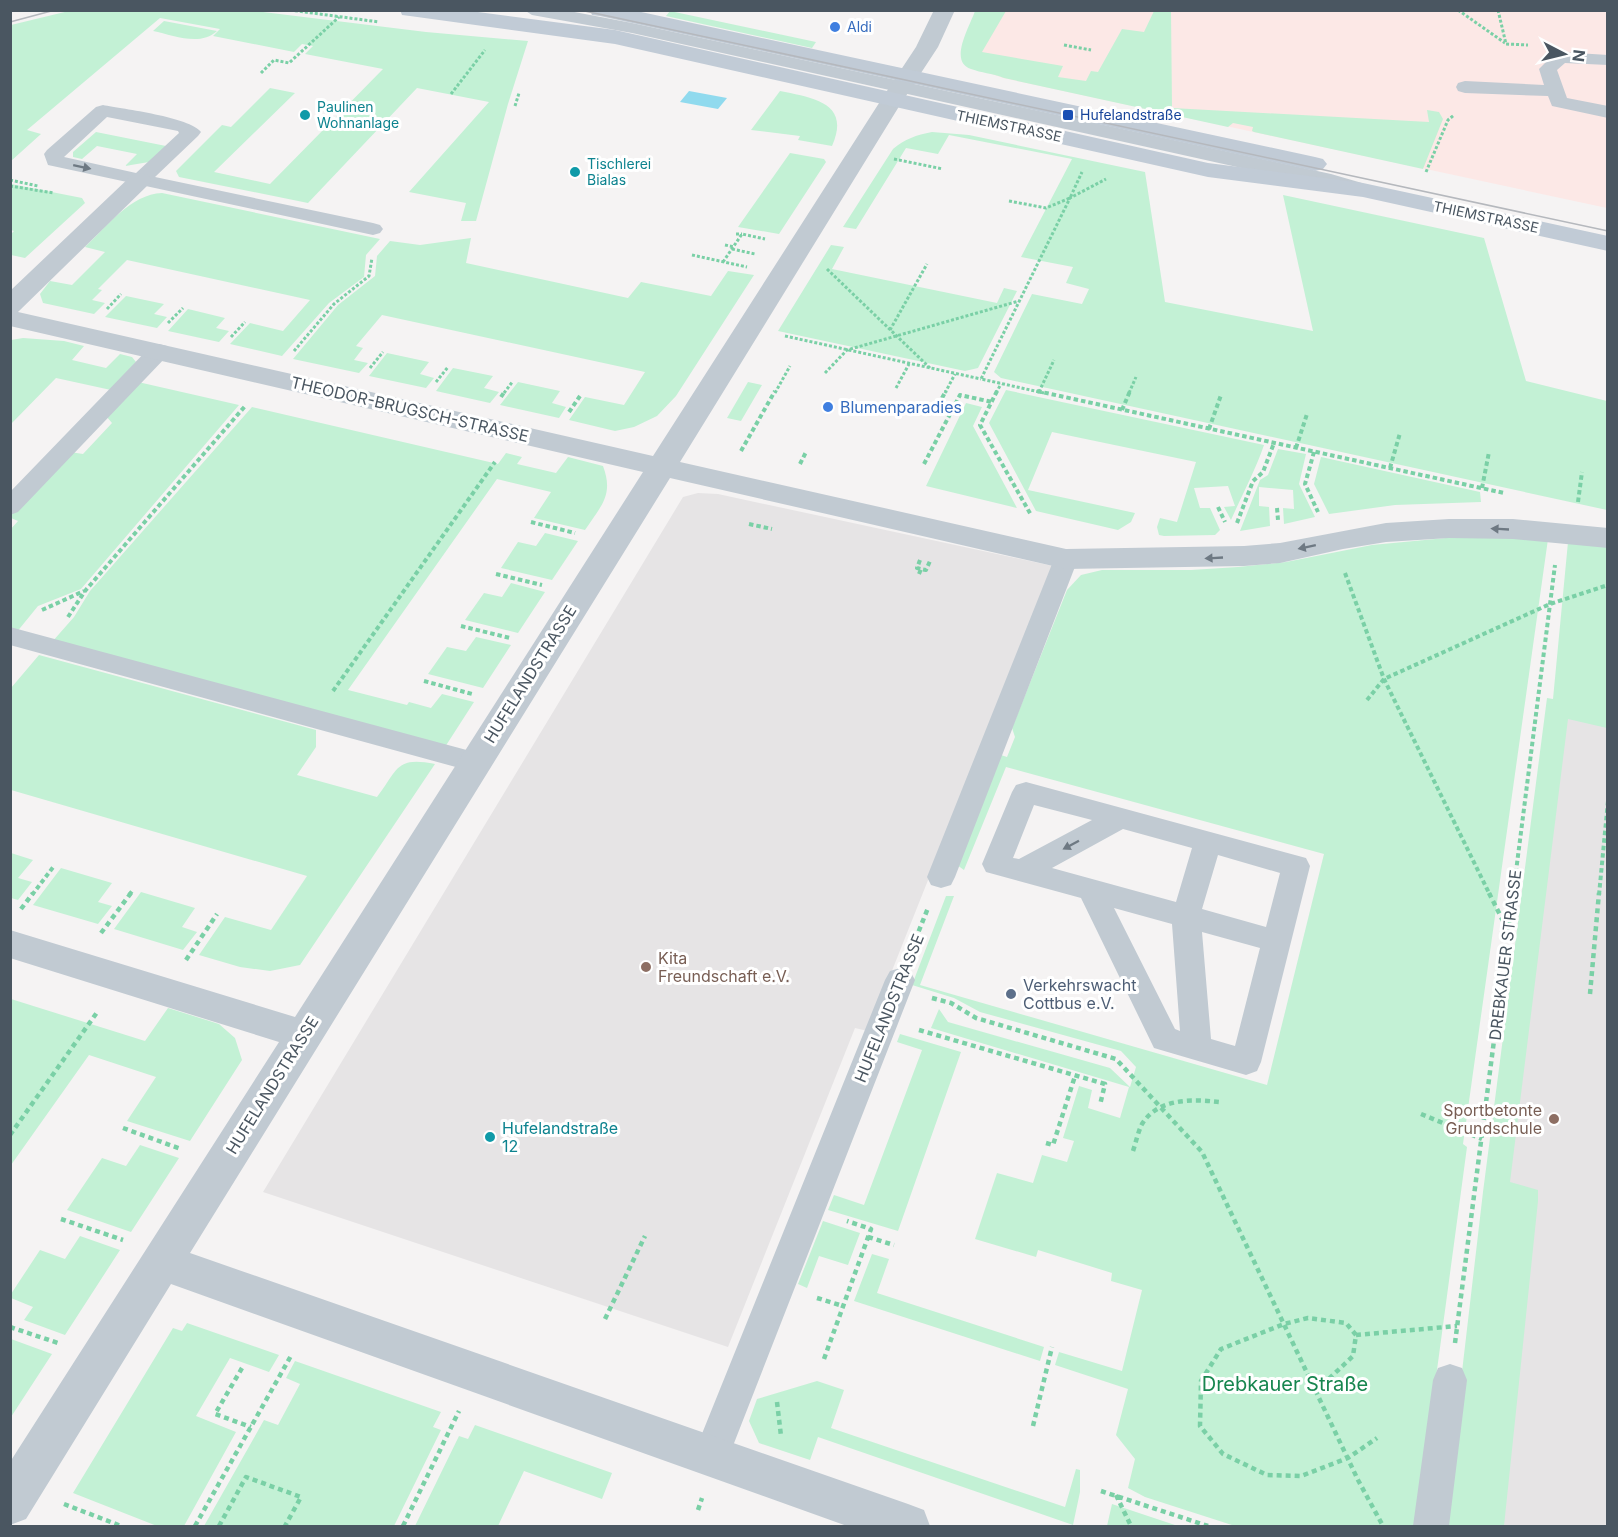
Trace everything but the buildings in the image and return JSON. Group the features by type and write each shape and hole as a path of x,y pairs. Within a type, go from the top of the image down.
{"main road":[{"name":"THIEMSTRASSE","path":"410,10 615,37 900,87 1608,226"},
{"name":"THIEMSTRASSE","path":"600,10 900,87 1208,170 1362,190 1608,244"}],"street":[{"name":"HUFELANDSTRASSE","path":"10,1503 147,1252 304,1035 660,466 927,47 945,10"},
{"path":"10,306 140,180"},
{"name":"THEODOR-BRUGSCH-STRASSE","path":"10,318 660,466"},
{"path":"660,466 1066,559 1211,559 1262,555 1355,537 1459,527 1559,532 1608,538"},
{"path":"10,944 304,1035"},
{"path":"147,1252 908,1527"}],"lane":[{"path":"532,10 632,28 900,87"},
{"path":"1608,60 1561,57 1548,69 1559,102 1608,112"},
{"path":"1465,87 1556,91"},
{"path":"140,180 191,132 184,127 104,111 54,154 55,161 140,180 373,229"},
{"path":"10,507 159,351"},
{"path":"940,877 1066,559"},
{"path":"10,636 474,762"},
{"path":"1091,890 1165,1040 1246,1062 1296,866 1026,792 996,864 1022,871 1186,916 1276,941"},
{"path":"1022,871 1120,818"},
{"path":"1197,1048 1186,916 1208,842"},
{"name":"HUFELANDSTRASSE","path":"711,1456 898,984"},
{"path":"1431,1527 1450,1380"}],"path":[{"path":"1458,10 1506,44 1559,47 1561,57"},
{"path":"1498,10 1506,44"},
{"path":"261,73 274,60 289,63 339,17"},
{"path":"451,94 484,50 492,44"},
{"path":"1064,45 1091,50"},
{"path":"515,106 519,93"},
{"path":"1426,173 1448,120 1455,114"},
{"path":"889,159 943,169"},
{"path":"1009,201 1046,208 1108,178"},
{"path":"10,180 32,184"},
{"path":"10,186 44,193 61,193"},
{"path":"981,380 1070,198"},
{"path":"736,234 774,240"},
{"path":"723,262 742,234"},
{"path":"725,245 734,247"},
{"path":"292,352 334,303 369,276 372,255"},
{"path":"692,255 755,269"},
{"path":"890,330 927,264"},
{"path":"824,266 930,368"},
{"path":"825,373 847,350 1020,300"},
{"path":"782,335 1505,493"},
{"path":"1039,392 1054,360"},
{"path":"896,388 909,363"},
{"path":"740,452 790,366"},
{"path":"435,384 448,367"},
{"path":"942,398 955,374"},
{"path":"1122,410 1136,377"},
{"path":"500,398 513,381"},
{"path":"1001,384 980,425 1031,516 1066,559"},
{"path":"924,464 960,395 992,402"},
{"path":"1209,429 1221,395"},
{"path":"567,413 580,396"},
{"path":"44,645 69,616 85,591 253,397"},
{"path":"1296,448 1307,414"},
{"path":"1390,468 1400,433"},
{"path":"1235,528 1253,481 1263,472 1274,443"},
{"path":"799,465 806,452"},
{"path":"1314,452 1305,484 1322,520"},
{"path":"1482,488 1489,452"},
{"path":"313,719 497,459"},
{"path":"1577,508 1582,472"},
{"path":"1218,507 1227,527"},
{"path":"531,522 576,533"},
{"path":"749,524 774,530"},
{"name":"DREBKAUER STRASSE","path":"1450,1380 1556,561"},
{"path":"1341,563 1384,679 1508,930"},
{"path":"918,564 917,568 926,570 927,567"},
{"path":"919,574 921,569"},
{"path":"496,574 543,585"},
{"path":"1367,700 1384,679 1550,604 1608,585"},
{"path":"461,626 520,641"},
{"path":"423,681 475,695"},
{"path":"1590,994 1608,801"},
{"path":"21,909 54,866"},
{"name":"HUFELANDSTRASSE","path":"898,984 940,877"},
{"path":"100,934 133,890"},
{"path":"185,960 218,914"},
{"path":"898,984 951,1003 976,1018 1116,1059 1202,1152 1383,1527"},
{"path":"10,1135 104,1003"},
{"path":"918,1030 1105,1084 1100,1105"},
{"path":"1046,1143 1053,1145 1075,1076"},
{"path":"1133,1151 1143,1123 1161,1107 1179,1101 1219,1102"},
{"path":"1421,1114 1482,1139"},
{"path":"123,1128 191,1152"},
{"path":"61,1219 147,1252"},
{"path":"605,1319 645,1236"},
{"path":"824,1359 868,1237 894,1245"},
{"path":"1316,1391 1353,1356 1356,1335 1346,1323 1308,1318 1284,1324 1221,1349 1201,1381 1200,1426 1223,1454 1267,1474 1301,1476 1348,1458 1377,1438"},
{"path":"1356,1335 1457,1326"},
{"path":"10,1327 65,1346"},
{"path":"1033,1426 1052,1347"},
{"path":"195,1527 295,1348"},
{"path":"242,1368 216,1414 251,1427"},
{"path":"776,1396 782,1440"},
{"path":"403,1527 462,1407"},
{"path":"219,1527 246,1477 301,1497 285,1527"},
{"path":"1101,1491 1208,1527"},
{"path":"1116,1495 1131,1527"},
{"path":"55,1501 121,1527"}],"shaded area":[{"path":"979,11 1607,11 1607,208 1003,78 965,64"},
{"name":"Kita Freundschaft e.V.","path":"698,493 718,494 1053,566 868,1031 855,1028 728,1347 263,1192 683,497"},
{"name":"Sportbetonte Grundschule","path":"1553,699 1607,711 1607,1526 1451,1526"}],"green space":[{"path":"73,10 255,11 426,32 528,41 476,221 461,221 466,203 409,192 489,102 417,88 308,203 179,177 176,171 222,125 231,127 270,88 295,93 214,172 270,184 383,69 305,54 313,46 302,44 294,52 213,36 220,29 160,18 27,130 41,134 11,161 11,25"},
{"path":"670,11 816,42 812,48 666,16"},
{"path":"975,11 1006,11 982,52 1063,66 1058,77 1086,81 1091,71 1098,72 1122,29 1144,32 1154,11 1171,11 1172,108 1429,122 1427,110 1439,112 1443,119 1423,169 1254,132 1253,127 1233,123 1228,127 1004,78 971,69 964,65 961,59 965,34"},
{"path":"164,21 217,31 210,36 195,39 153,31"},
{"path":"780,91 816,100 833,112 837,120 837,132 832,146 798,140 800,136 751,130"},
{"path":"96,132 166,146 149,162 125,166 137,154 97,146 82,159 73,157 73,152"},
{"path":"932,132 969,135 1145,172 1165,302 1313,331 1283,195 1484,238 1526,381 1607,401 1607,510 1001,378 994,372 1032,294 1082,304 1089,289 1066,283 1073,267 1021,257 1072,159 949,135 938,154 906,148 856,229 843,227 893,149 911,138"},
{"path":"790,153 824,159 826,162 779,234 738,227"},
{"path":"11,184 82,198 85,203 25,258 11,255 11,234 14,231 11,230"},
{"path":"162,193 380,239 366,255 364,277 329,303 282,356 230,344 250,323 283,331 310,300 127,260 98,289 102,290 92,300 105,303 94,314 43,303 40,294 50,281 72,285 105,252 85,247 110,221 140,199"},
{"path":"471,238 466,263 628,298 641,282 711,296 728,271 754,275 676,396 657,416 634,427 615,431 569,420 585,397 624,405 645,372 382,315 356,346 363,348 354,360 368,363 359,373 293,359 338,305 375,276 377,256 390,241 420,245"},
{"path":"831,245 844,247 832,269 997,303 1004,288 1017,291 978,368 965,371 778,331"},
{"path":"126,296 164,304 154,314 167,317 157,328 105,317"},
{"path":"188,309 225,318 216,328 229,331 219,342 168,331"},
{"path":"23,338 64,341 84,346 72,360 106,368 120,354 132,357 136,362 111,390 56,378 11,424 11,340"},
{"path":"387,353 429,362 420,374 434,378 426,388 369,376"},
{"path":"453,368 493,376 484,388 499,392 490,403 436,391"},
{"path":"138,382 239,405 81,589 38,606 16,633 11,631 10,530 18,521 10,515 70,452 83,454 112,423 106,416"},
{"path":"518,382 560,391 552,403 566,407 559,418 500,405"},
{"path":"748,382 762,385 741,421 727,418"},
{"path":"1006,390 1264,445 1231,520 1224,507 1235,506 1228,486 1194,488 1200,508 1210,508 1220,530 1215,535 1164,536 1159,535 1157,527 1160,518 1177,522 1196,462 1052,432 1028,490 1135,513 1131,522 1118,530 1036,511 989,423"},
{"path":"966,403 982,407 973,426 1017,508 926,486"},
{"path":"252,407 498,464 506,453 522,457 517,464 556,473 568,457 603,466 607,485 606,493 601,507 585,530 534,518 551,492 497,479 348,690 407,705 409,702 431,708 442,694 474,702 445,747 52,642 74,617 90,591"},
{"path":"1278,449 1306,454 1299,484 1315,517 1284,524 1283,508 1294,509 1293,490 1259,487 1259,506 1269,507 1270,526 1240,531 1260,480 1268,475"},
{"path":"1321,457 1480,492 1481,502 1395,505 1329,514 1314,484"},
{"path":"545,533 578,541 552,580 501,568 518,542 536,546"},
{"name":"Drebkauer Straße","path":"1467,536 1548,539 1463,1144 1467,1147 1416,1526 1235,1526 1145,1497 1128,1488 1135,1459 1116,1435 1128,1389 1055,1365 1059,1352 1122,1371 1142,1290 1111,1281 1112,1273 1038,1250 1036,1257 975,1239 997,1173 1033,1183 1042,1155 1067,1162 1074,1141 1063,1138 1079,1086 1092,1090 1088,1108 1120,1118 1129,1087 931,1028 939,1009 948,1022 1110,1068 1130,1087 1136,1067 1121,1051 980,1012 954,998 912,985 946,896 954,896 920,985 1267,1085 1324,854 1006,767 964,870 957,865 1001,755 1007,757 1015,737 1012,728 1067,590 1081,575 1102,570 1191,570 1238,567 1286,562 1372,545"},
{"path":"1568,542 1607,546 1607,728 1568,719 1510,1182 1538,1190 1538,1201 1504,1526 1444,1526 1483,1192 1547,698 1553,699"},
{"path":"511,583 545,592 518,633 465,620 484,593 502,597"},
{"path":"476,637 511,645 483,688 428,674 447,647 466,651"},
{"path":"39,655 316,730 316,747 297,775 377,797 399,767 412,762 435,764 300,965 270,971 240,967 199,955 225,917 271,930 307,876 11,790 11,688"},
{"path":"11,853 33,860 18,878 32,882 18,900 11,898"},
{"path":"61,868 112,883 98,902 112,906 98,924 33,905"},
{"path":"141,892 195,908 182,927 197,932 183,950 114,929"},
{"path":"11,999 145,1041 168,1008 219,1024 235,1038 242,1060 190,1141 127,1121 156,1077 89,1055 11,1165"},
{"path":"900,1034 961,1052 898,1231 828,1210 834,1195 864,1205 922,1050 897,1042"},
{"path":"140,1145 179,1158 131,1232 67,1210 102,1158 126,1166"},
{"path":"823,1221 860,1233 848,1265 819,1256 807,1288 798,1284"},
{"path":"80,1236 120,1250 65,1335 24,1320 33,1307 11,1298 11,1294 40,1250 65,1259"},
{"path":"872,1254 889,1259 877,1293 1044,1347 1040,1361 854,1301"},
{"path":"187,1323 279,1355 269,1372 230,1358 196,1416 236,1432 184,1526 157,1526 73,1493 173,1328 182,1331"},
{"path":"10,1339 52,1354 11,1417"},
{"path":"295,1361 441,1412 433,1427 441,1430 394,1526 204,1526 264,1420 278,1425 300,1384 286,1378"},
{"path":"817,1381 844,1390 831,1428 1065,1507 1076,1469 1080,1470 1080,1492 1073,1525 818,1437 810,1460 759,1443 749,1421 757,1399"},
{"path":"475,1425 612,1473 602,1499 524,1471 498,1526 415,1526 459,1436 468,1439"},
{"path":"1112,1504 1178,1526 1107,1526"}],"water":[{"path":"689,91 727,98 718,109 680,102"}],"tram line":[{"path":"10,22 55,10"},
{"path":"580,10 1608,231"}],"place":[{"name":"Aldi","path":"835,27"},
{"name":"Paulinen Wohnanlage","path":"305,115"},
{"name":"Hufelandstraße","path":"1068,115"},
{"name":"Tischlerei Bialas","path":"575,172"},
{"name":"Blumenparadies","path":"828,407"},
{"name":"Kita Freundschaft e.V.","path":"646,967"},
{"name":"Verkehrswacht Cottbus e.V.","path":"1011,994"},
{"name":"Sportbetonte Grundschule","path":"1554,1119"},
{"name":"Hufelandstraße 12","path":"490,1137"}]}
